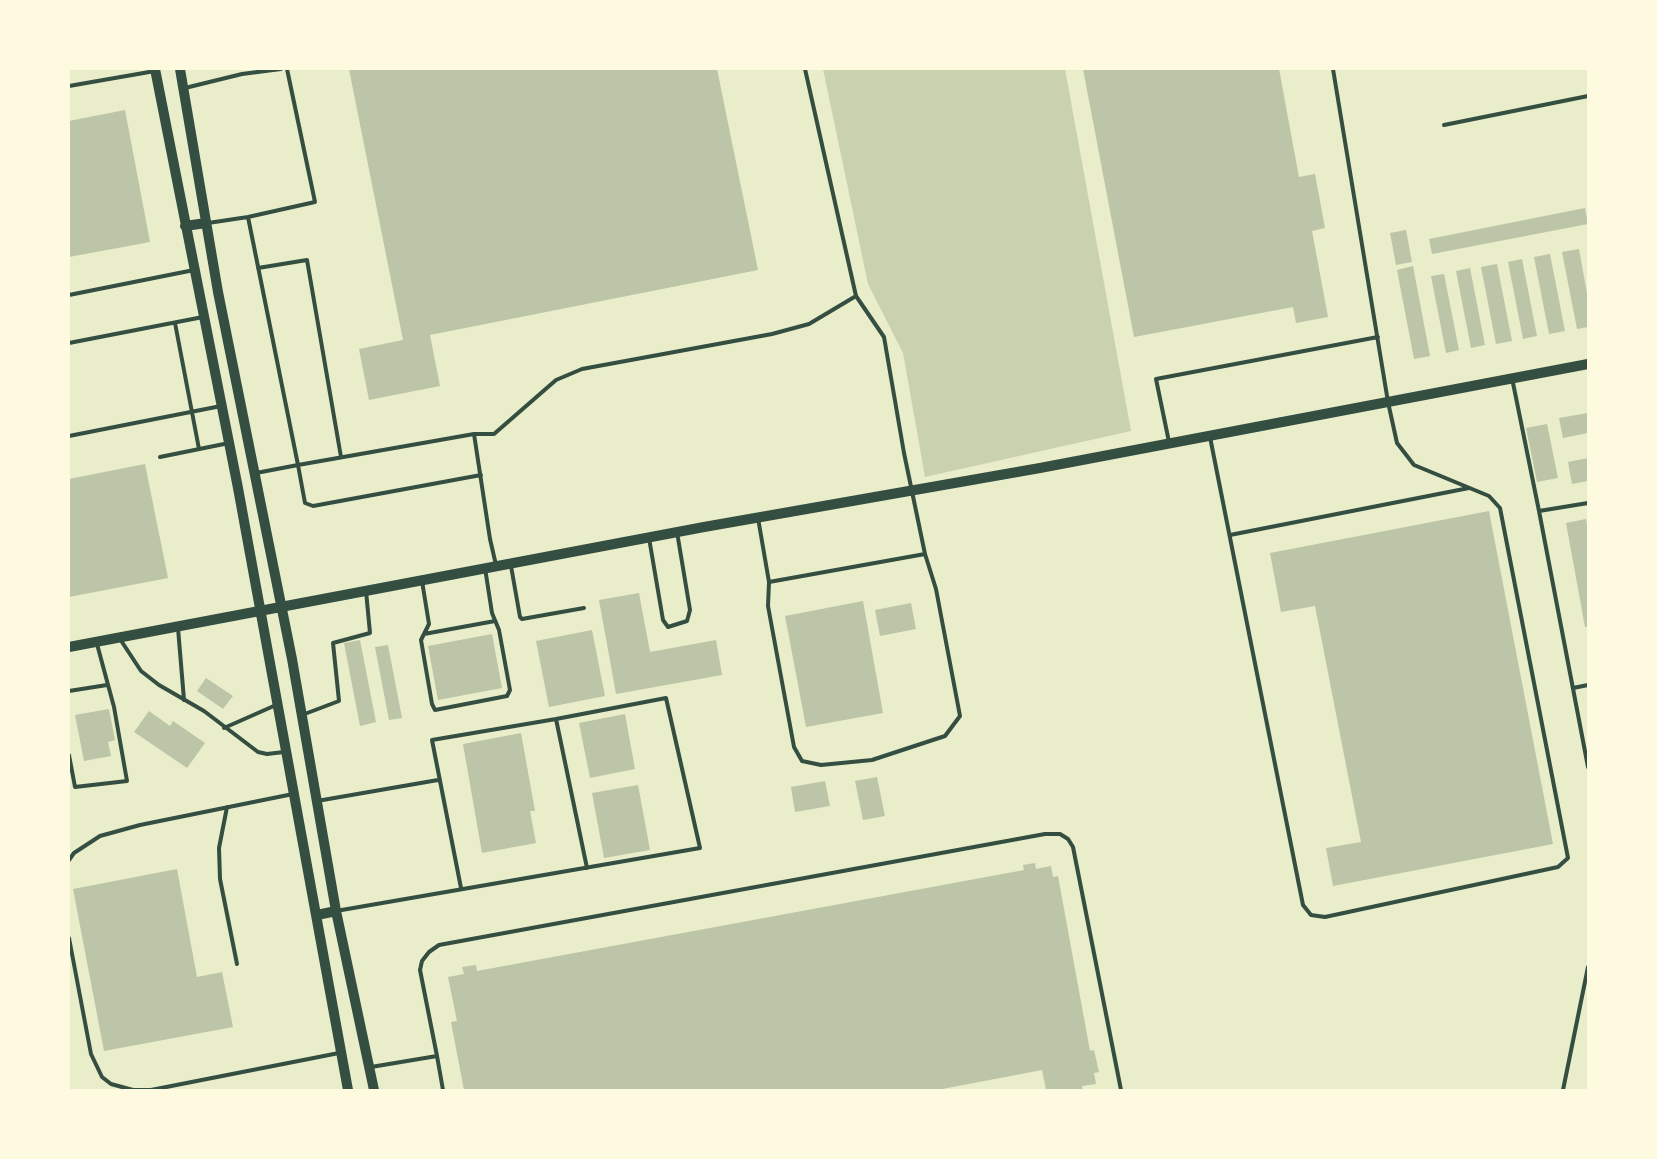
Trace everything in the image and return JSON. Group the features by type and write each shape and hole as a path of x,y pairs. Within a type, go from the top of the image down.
{"main road":[{"path":"180,69 206,223 282,607 336,911 371,1067 374,1090"},
{"path":"155,70 261,610 348,1090"},
{"path":"185,226 206,223"},
{"path":"69,647 677,532 1169,444 1588,364"},
{"path":"317,915 336,911"}],"lane":[{"path":"183,88 242,74 281,69"},
{"path":"206,223 248,217 316,202 287,69"},
{"path":"758,518 769,582 768,606 794,747 802,761 820,765 872,760 945,736 960,716 936,589 925,554 904,453 884,337 856,296 805,69"},
{"path":"1210,436 1303,905 1311,915 1325,917 1558,867 1568,858 1500,508 1489,496 1414,465 1397,443 1388,402 1332,69"},
{"path":"69,86 155,70"},
{"path":"1444,125 1588,96"},
{"path":"248,217 305,504 312,506 481,475"},
{"path":"258,268 308,260 341,458"},
{"path":"69,295 194,270"},
{"path":"255,473 474,434 494,434 556,380 582,369 772,334 809,324 856,296"},
{"path":"69,343 203,317"},
{"path":"175,323 198,449"},
{"path":"1169,444 1156,379 1378,337"},
{"path":"1512,378 1540,511 1588,767"},
{"path":"69,436 221,406"},
{"path":"474,434 490,538 497,566"},
{"path":"160,457 229,443"},
{"path":"1230,535 1469,488"},
{"path":"1540,511 1588,503"},
{"path":"649,538 664,620 668,627 687,621 690,610 677,532"},
{"path":"769,582 925,554"},
{"path":"510,564 520,617 522,619 584,608"},
{"path":"422,580 429,624 421,640 432,704 435,710 507,696 510,690 486,568"},
{"path":"302,715 339,701 333,643 370,633 366,591"},
{"path":"424,634 495,621"},
{"path":"178,626 184,700"},
{"path":"118,637 141,672 204,712 258,752 266,754 287,751"},
{"path":"69,755 75,788 127,781 114,707 96,641"},
{"path":"69,691 107,685"},
{"path":"1573,688 1588,685"},
{"path":"336,911 700,848 666,698 432,740 438,780 461,888"},
{"path":"224,728 278,704"},
{"path":"556,719 587,868"},
{"path":"317,801 438,780"},
{"path":"69,860 74,853 100,836 140,825 294,794"},
{"path":"227,807 219,848 220,879 237,964"},
{"path":"444,1090 420,970 422,961 439,946 1045,834 1060,834 1068,839 1073,847 1121,1090"},
{"path":"69,938 91,1054 102,1078 112,1084 132,1090 151,1090 341,1052"},
{"path":"1563,1090 1588,967"},
{"path":"371,1067 437,1056"}],"green space":[{"path":"823,69 1065,69 1131,431 925,477 903,353 868,284"}],"building":[{"path":"349,69 717,69 758,270 430,335 440,386 369,400 359,349 403,340"},
{"path":"1083,69 1279,69 1299,177 1315,174 1325,228 1312,231 1328,317 1296,323 1293,307 1134,337"},
{"path":"125,110 150,242 69,257 69,121"},
{"path":"1585,208 1588,224 1432,254 1429,239"},
{"path":"1406,230 1412,262 1396,265 1390,233"},
{"path":"1579,249 1588,299 1588,327 1577,329 1562,252"},
{"path":"1550,254 1565,331 1549,334 1534,257"},
{"path":"1522,259 1537,336 1523,339 1508,262"},
{"path":"1497,264 1512,341 1496,344 1481,267"},
{"path":"1413,266 1430,356 1414,359 1397,270"},
{"path":"1470,268 1485,345 1471,348 1456,271"},
{"path":"1444,274 1459,350 1446,353 1431,276"},
{"path":"1588,413 1588,433 1563,438 1559,418"},
{"path":"1547,424 1558,478 1537,482 1526,428"},
{"path":"1588,458 1588,481 1572,484 1568,462"},
{"path":"145,464 168,578 69,597 69,479"},
{"path":"1489,511 1553,844 1333,886 1326,848 1361,842 1315,606 1281,612 1270,553"},
{"path":"1586,519 1588,530 1588,627 1585,627 1566,523"},
{"path":"639,593 650,652 716,640 722,675 616,694 599,600"},
{"path":"863,601 883,713 806,727 785,616"},
{"path":"911,603 916,629 880,636 875,610"},
{"path":"592,630 605,696 549,707 536,641"},
{"path":"492,634 502,688 438,700 428,646"},
{"path":"360,640 376,722 360,726 344,643"},
{"path":"388,645 402,718 389,720 375,647"},
{"path":"206,678 233,696 223,709 197,691"},
{"path":"109,709 115,740 108,742 111,756 84,761 75,715"},
{"path":"149,711 170,726 173,721 205,743 187,768 134,732"},
{"path":"625,714 635,769 590,778 579,723"},
{"path":"521,733 535,811 530,811 536,843 482,853 463,744"},
{"path":"877,777 885,816 863,820 855,781"},
{"path":"825,781 830,806 795,812 791,787"},
{"path":"638,785 650,850 604,858 592,793"},
{"path":"1035,863 1036,869 1051,866 1053,877 1058,876 1090,1051 1094,1050 1099,1072 1094,1073 1096,1084 1082,1086 1083,1090 1046,1090 1042,1070 937,1090 464,1090 451,1022 457,1021 448,977 464,974 462,967 476,965 477,971 1024,870 1023,865"},
{"path":"177,869 197,977 222,972 233,1027 104,1051 73,889"}]}
